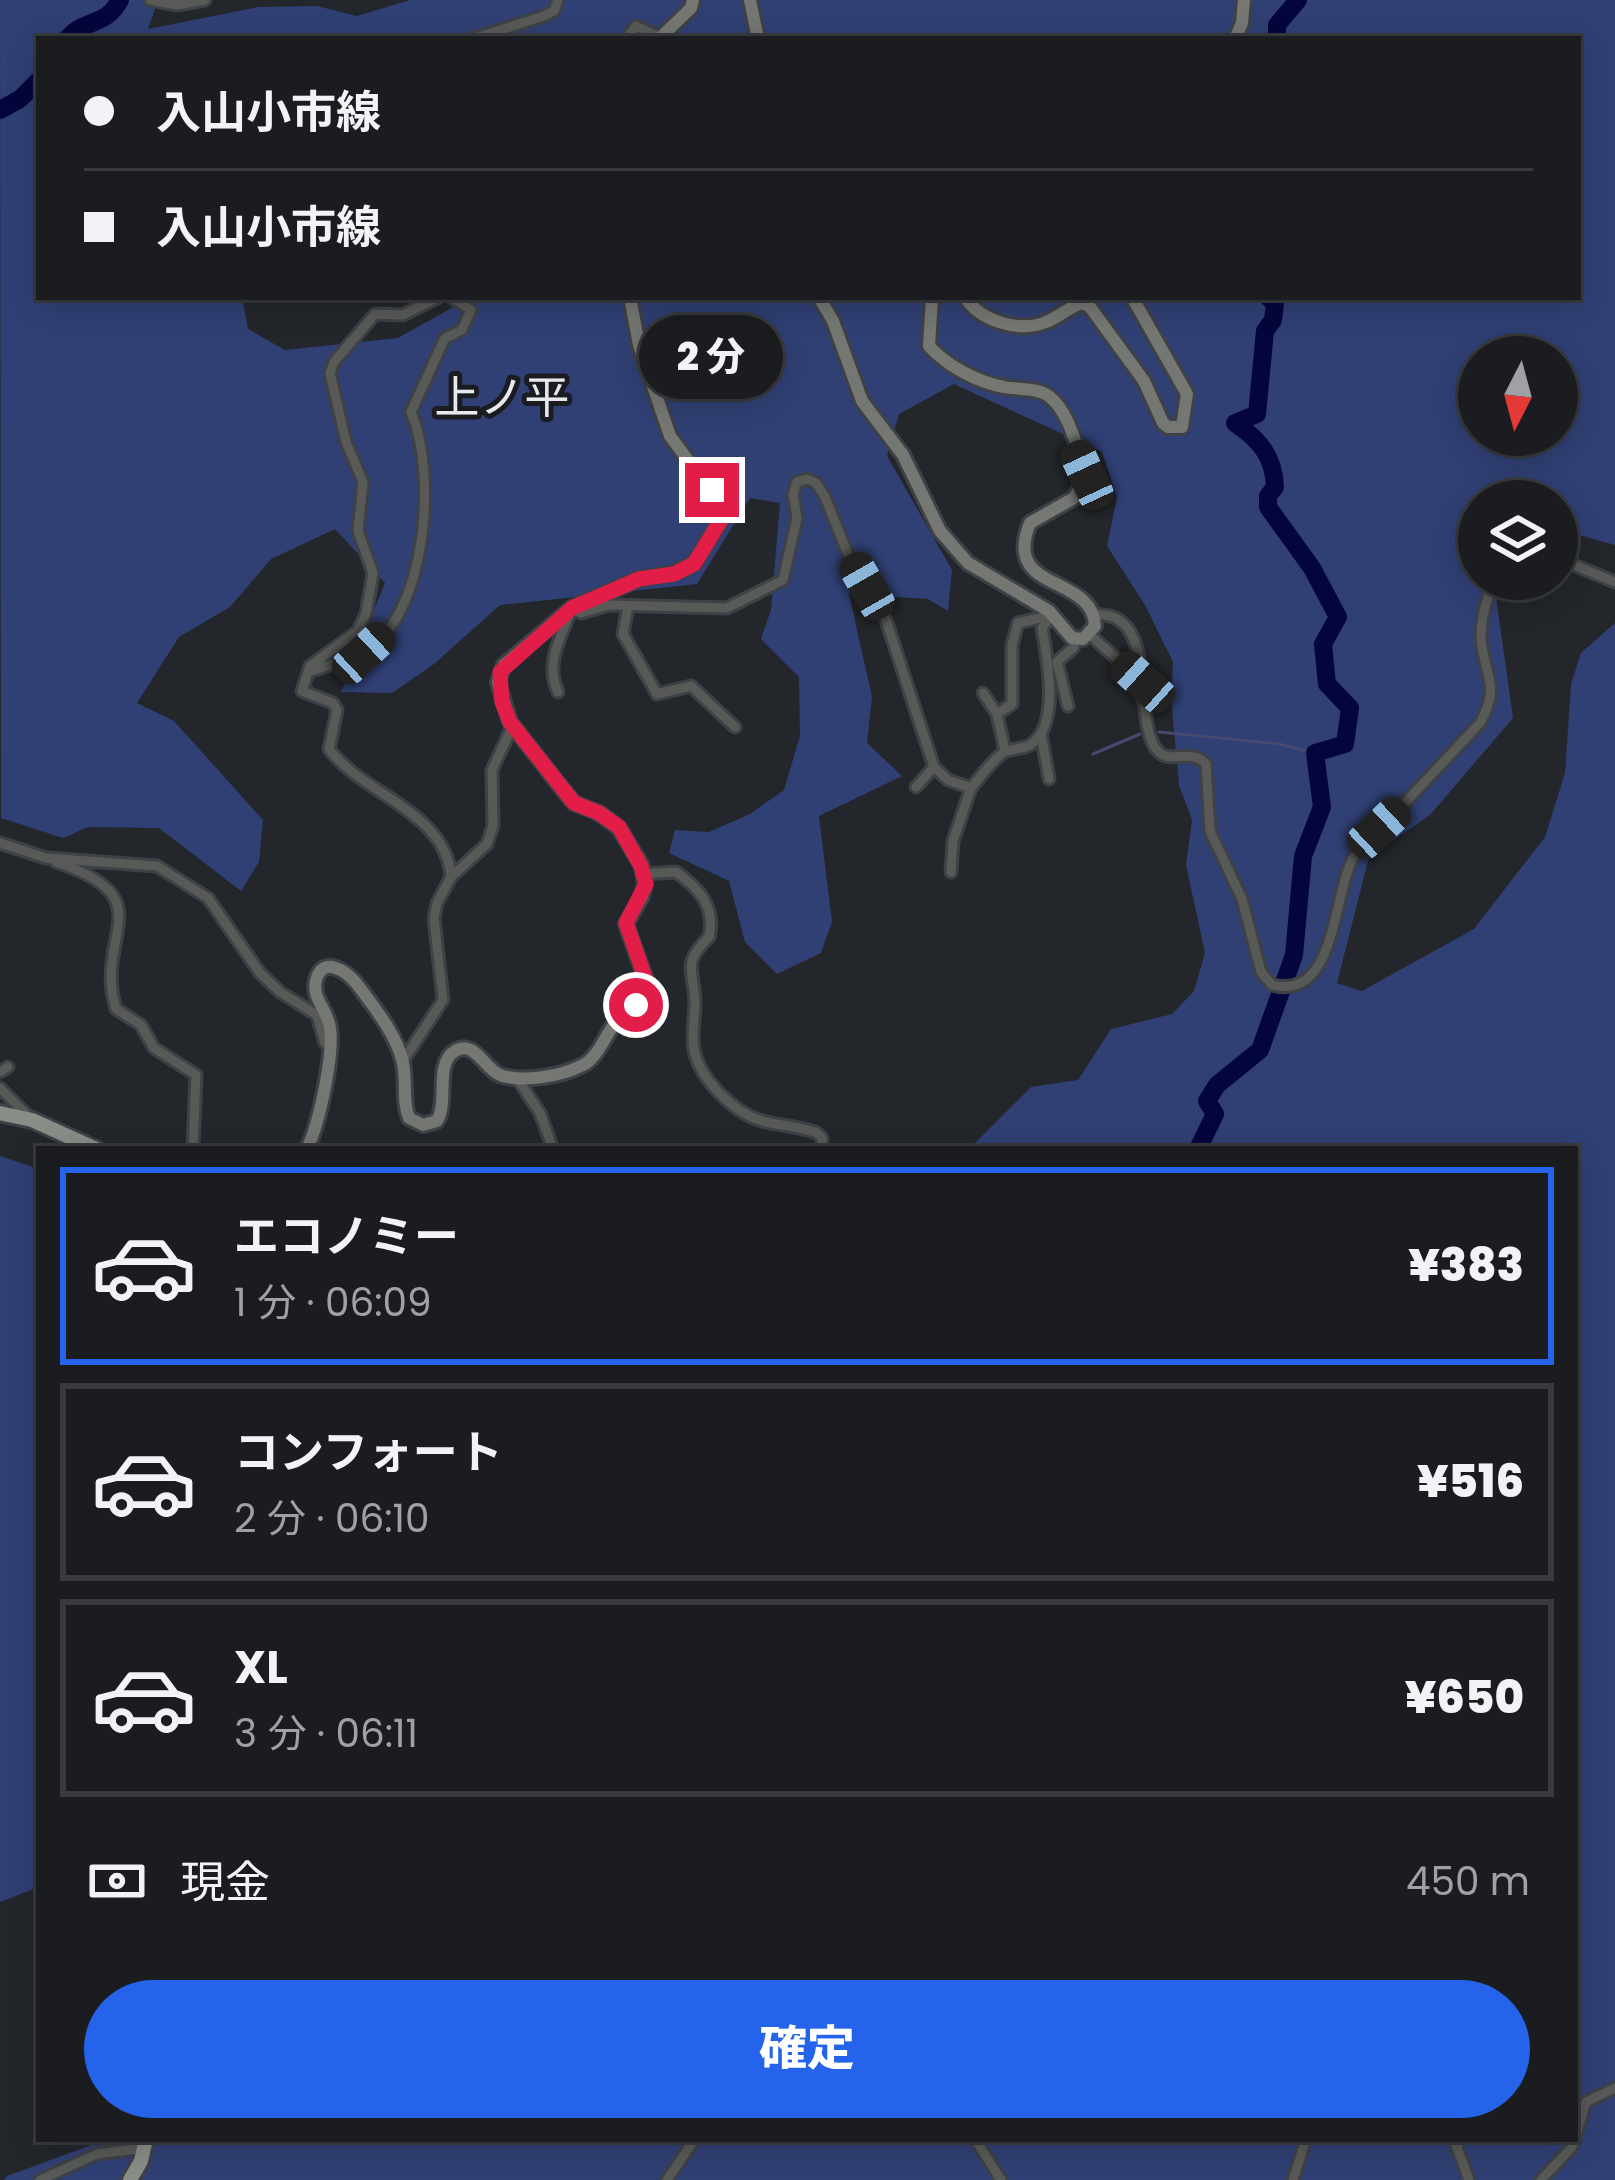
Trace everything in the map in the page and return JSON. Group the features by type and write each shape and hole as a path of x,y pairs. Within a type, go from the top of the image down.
{"main road":[{"path":"662,36 691,8 693,0"},
{"path":"750,0 757,36"},
{"path":"1236,36 1244,0"},
{"path":"308,1146 330,1045 329,1021 315,990 317,974 332,966 346,971 372,1004 403,1061 405,1109 409,1118 423,1125 442,1114 443,1069 456,1050 475,1051 495,1072 517,1078 558,1073 587,1064 617,1021 646,997 647,983 626,923 642,896 643,874 619,827 574,803 513,725 502,702 500,672 572,608 639,579 674,574 694,564 721,520 722,506 670,436 639,345 631,300"},
{"path":"821,300 862,401 903,455 940,531 968,563 1052,615 1060,629 1083,637 1095,615 1085,600 1030,568 1024,556 1030,523 1074,498 1087,475 1066,421 1049,396 1001,387 946,365 929,346 932,300"},
{"path":"968,300 981,315 1027,327 1082,303 1090,307 1144,381 1163,423 1182,427 1186,394 1134,300"},
{"path":"0,1113 32,1120 89,1146"},
{"path":"130,2180 146,2143"}],"street":[{"path":"150,0 190,4 205,0"},
{"path":"481,36 544,16 554,11 558,0"},
{"path":"628,36 636,26 656,36"},
{"path":"433,300 403,315 375,314 330,373 346,442 363,482 358,531 373,573 358,632 305,673 302,691 333,703 338,710 329,748 439,839 450,860 452,877"},
{"path":"305,673 364,653 382,635 411,584 421,545 426,481 421,436 411,412 445,338 462,331 471,310 456,300"},
{"path":"558,692 553,667 560,633 572,608 581,613 608,605 727,608 783,580 797,518 793,494 797,482 807,479 816,483 886,620 934,767 949,780 970,788"},
{"path":"1578,567 1615,582"},
{"path":"1095,615 1113,615 1126,624 1157,752 1169,758 1188,754 1206,764 1210,831 1243,899 1262,972 1272,985 1298,986 1310,977 1327,950 1344,874 1354,857 1480,723 1487,709 1492,687 1481,629 1489,600"},
{"path":"628,606 623,634 657,694 691,686 735,727"},
{"path":"997,714 1012,704 1012,645 1018,622 1052,615"},
{"path":"1049,779 1041,734 1048,712 1049,656 1042,628 1052,615"},
{"path":"1068,706 1057,662 1083,637 1143,682"},
{"path":"983,694 997,714 1005,751"},
{"path":"403,1061 442,1000 434,918 437,903 452,877 483,850 491,836 492,770 513,725"},
{"path":"951,872 953,841 970,788 1005,751 1028,746 1041,734"},
{"path":"916,787 934,767"},
{"path":"0,843 97,876 121,911 109,983 116,1010 141,1024 154,1048 196,1075 193,1146"},
{"path":"46,858 157,866 208,898 260,973 317,1015 330,1045"},
{"path":"643,874 676,872 704,897 710,913 709,937 694,952 689,967 694,990 693,1044 701,1067 739,1112 762,1122 817,1133 822,1146"},
{"path":"517,1078 540,1114 552,1146"},
{"path":"0,1088 32,1120"},
{"path":"1578,2128 1586,2102 1615,2088"},
{"path":"667,2180 693,2142"},
{"path":"977,2142 1001,2180"},
{"path":"1293,2180 1305,2142"},
{"path":"1455,2142 1469,2180"},
{"path":"1541,2180 1574,2142"},
{"path":"40,2180 97,2154 146,2143"}],"shaded area":[{"path":"0,0 158,0 148,29 259,7 317,6 357,16 410,0 1615,0 1615,545 1578,535 1578,480 1458,480 1458,600 1496,600 1513,718 1430,815 1369,857 1337,983 1362,991 1474,929 1545,837 1565,773 1571,684 1581,653 1615,623 1615,2180 4,2180 100,2142 1578,2142 1578,1146 972,1146 1031,1087 1078,1080 1111,1029 1172,1014 1194,991 1205,953 1186,865 1192,820 1179,785 1171,698 1173,662 1145,605 1107,546 1117,498 1102,452 954,384 899,414 887,456 952,570 948,611 928,599 849,594 872,697 867,743 902,776 819,816 832,922 821,953 777,974 745,942 729,881 669,853 675,830 709,832 750,814 784,790 800,736 799,677 761,639 771,610 780,503 750,498 697,584 500,605 434,664 392,693 341,692 385,583 335,529 271,559 230,607 179,637 137,703 174,721 263,820 259,862 241,891 159,828 88,827 63,838 1,818"},
{"path":"0,1156 36,1168 36,1888 0,1902"}],"waterway":[{"path":"71,36 108,15 120,0"},
{"path":"1277,36 1277,25 1298,0"},
{"path":"0,110 36,83"},
{"path":"1199,1146 1215,1114 1207,1101 1217,1085 1260,1050 1294,955 1303,856 1322,807 1315,753 1345,744 1350,708 1327,684 1323,644 1338,617 1312,568 1268,507 1268,496 1275,487 1268,458 1235,423 1257,414 1265,331 1273,320 1275,304 1271,300"},
{"path":"1159,732 1279,744 1315,753"},
{"path":"1093,754 1140,734"}],"district":[{"name":"上ノ平","path":"502,397"}],"route":[{"path":"636,1005 646,997 647,983 626,923 646,884 641,866 619,827 574,803 560,787 510,722 498,682 504,664 572,608 639,579 674,574 694,564 721,520 722,506 712,490"}]}
